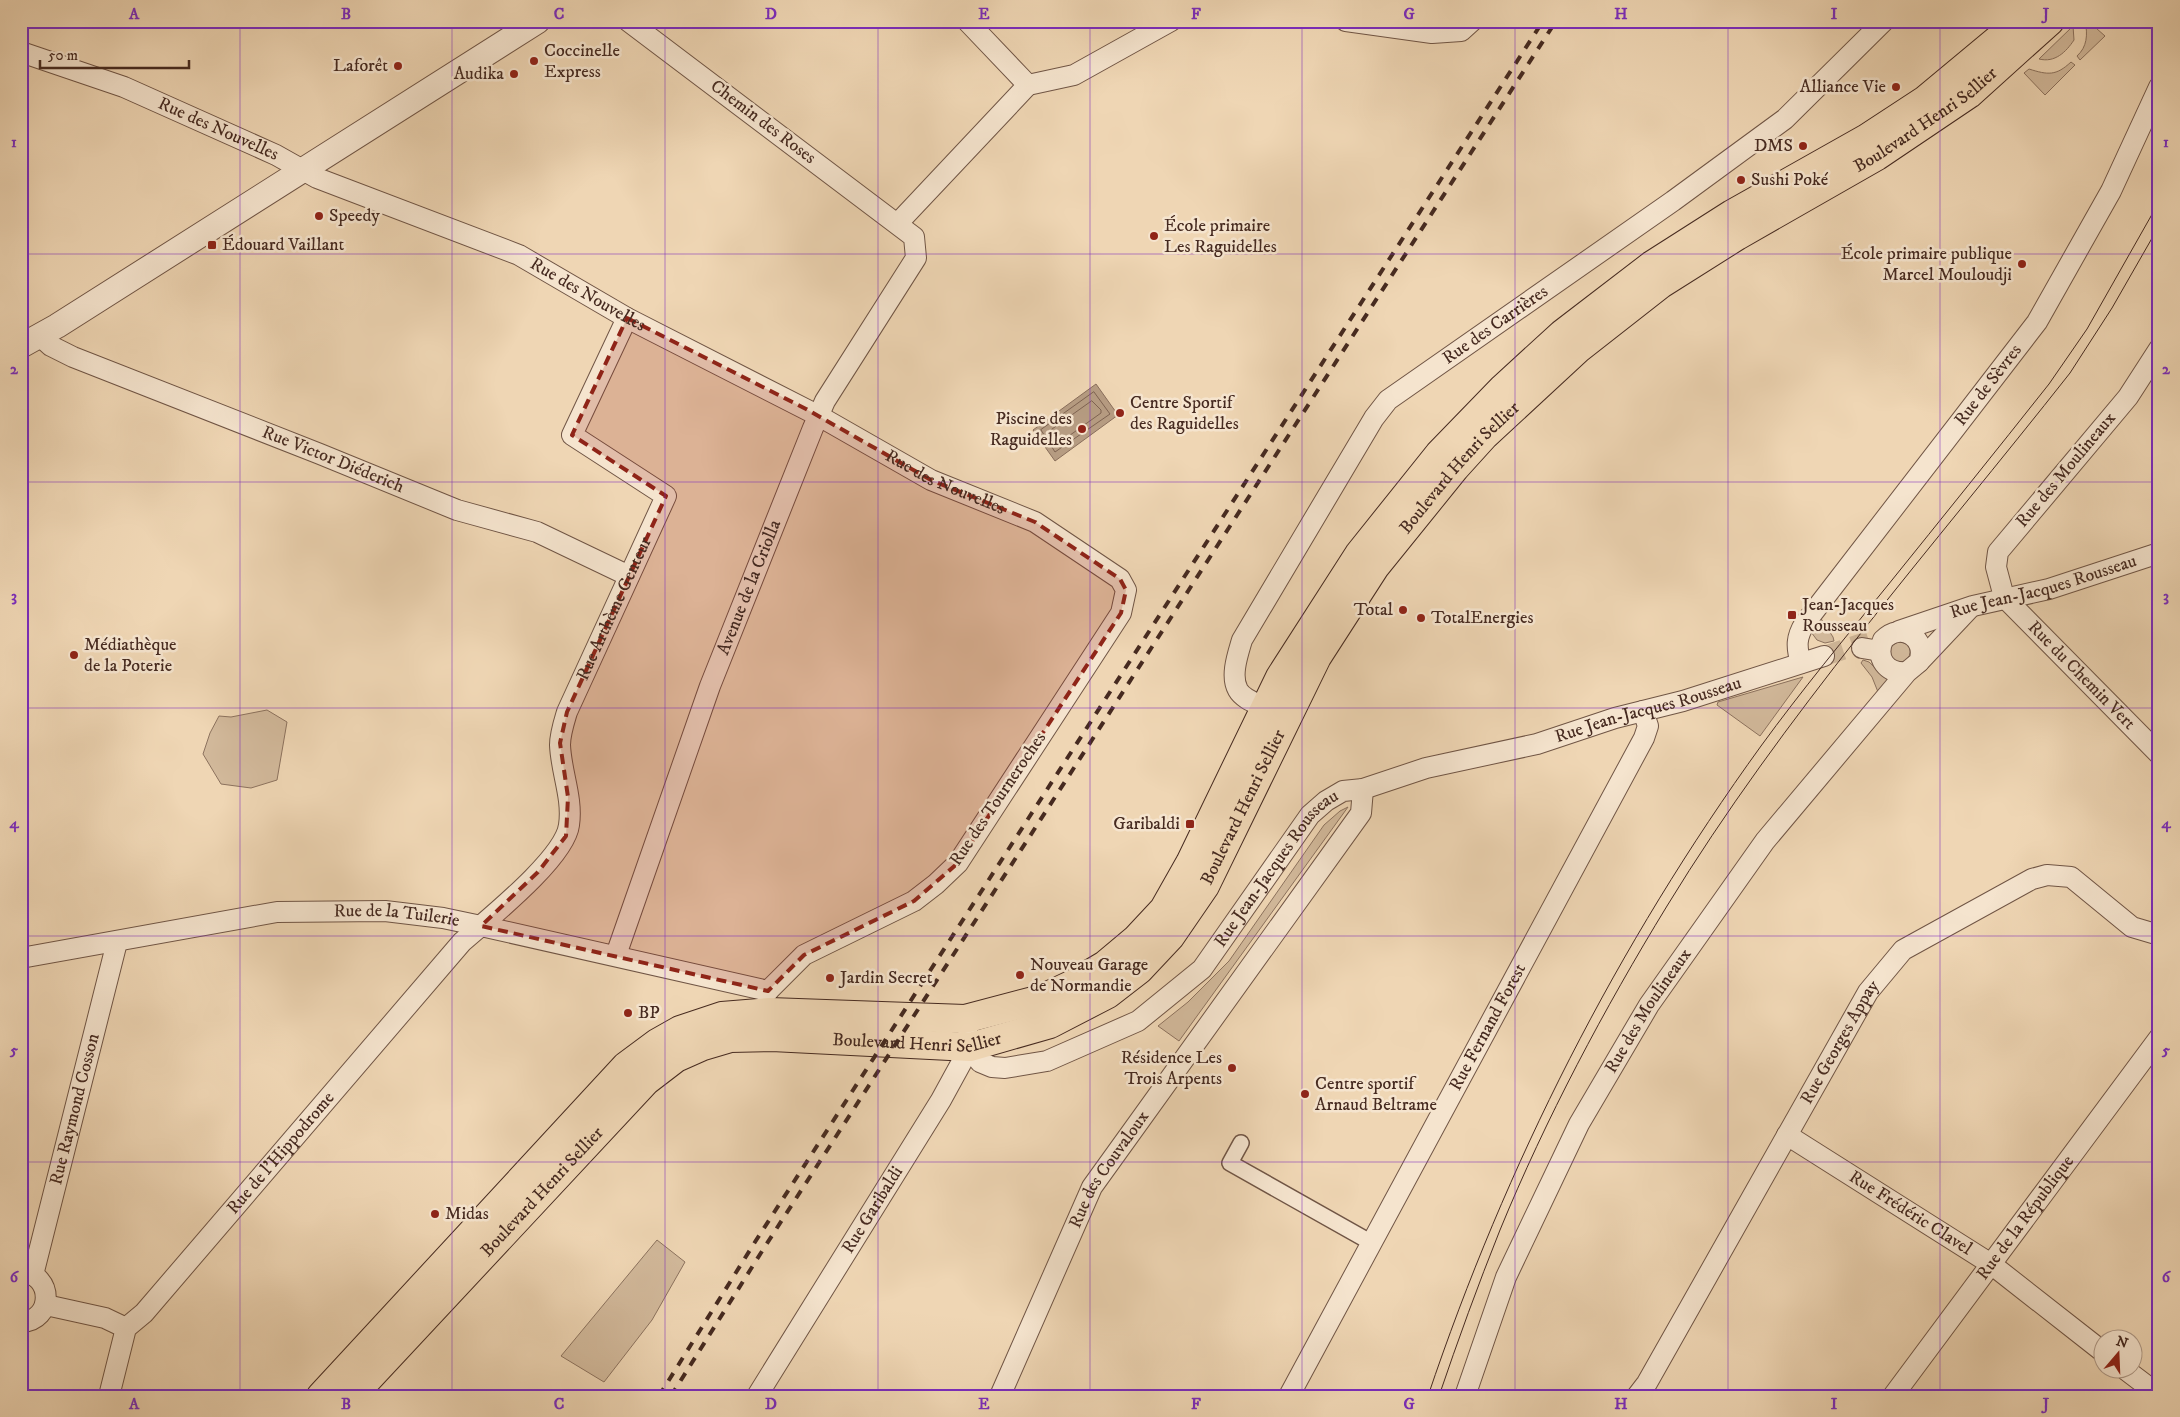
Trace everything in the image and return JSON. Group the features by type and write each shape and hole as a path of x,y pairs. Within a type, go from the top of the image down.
{"main road":[{"name":"Boulevard Henri Sellier","path":"321,1396 626,1066 657,1043 680,1030 722,1016 770,1013 956,1019 1041,1000 1105,965 1136,939 1164,909 1190,863 1264,708 1306,635 1359,554 1438,454 1503,388 1562,334 1652,265 1732,214 1866,138 1916,105 1957,75 2020,21"},
{"name":"Boulevard Henri Sellier","path":"770,1013 851,1041 970,1047 1050,1024 1108,994 1139,970 1170,937 1205,886 1317,657 1370,575 1455,468 1517,404 1578,349 1661,284 1737,236 1876,156 1969,94 2050,21"},
{"name":"Boulevard Henri Sellier","path":"352,1396 646,1081 676,1058 703,1046 730,1038 770,1013"}],"street":[{"path":"30,341 538,21"},
{"name":"Chemin des Roses","path":"628,21 914,236"},
{"path":"967,21 1028,85"},
{"path":"898,223 1028,85 1074,75 1171,21"},
{"path":"1346,21 1432,33 1452,33 1461,30 1472,21"},
{"name":"Rue des Carrières","path":"1264,708 1245,697 1238,690 1235,663 1242,640 1374,418 1388,400 1673,201 1785,119 1884,21"},
{"name":"Rue des Nouvelles","path":"21,52 124,87 303,169 317,178 519,255 628,318 818,416 931,480 1035,522 1120,579 1126,590"},
{"name":"Rue de Sèvres","path":"1801,663 1797,652 1798,635 1805,623 2037,322 2111,191 2159,86"},
{"name":"Avenue de la Criolla","path":"616,955 710,686 818,416 825,400 916,258 914,236"},
{"name":"Rue Arthème Genteur","path":"481,926 496,915 538,872 561,846 566,836 569,825 568,797 560,743 567,712 666,496 572,436 628,318"},
{"name":"Rue Victor Diéderich","path":"30,341 51,346 73,357 457,510 537,532 629,576"},
{"name":"Rue des Moulineaux","path":"2004,597 1996,567 1998,552 2128,397 2159,349"},
{"name":"Rue Jean-Jacques Rousseau","path":"1879,642 1973,606 2004,597 2049,589 2159,553"},
{"name":"Rue des Tourneroches","path":"770,1013 804,955 914,901 936,884 958,863 1121,613 1126,590"},
{"name":"Rue du Chemin Vert","path":"2004,597 2159,754"},
{"name":"Rue des Moulineaux","path":"1465,1396 1506,1277 1578,1124 1649,1005 1765,841 1913,667 1973,606"},
{"path":"1911,634 1920,643 1922,656 1913,667 1894,672 1883,664 1879,642 1911,634"},
{"name":"Rue Jean-Jacques Rousseau","path":"970,1047 980,1062 992,1068 1047,1062 1138,1021 1202,969 1310,815 1326,801 1343,791 1363,789 1426,768 1537,744 1642,711 1683,701 1824,656"},
{"name":"Rue Fernand Forest","path":"1289,1396 1644,738 1648,726 1642,711"},
{"name":"Rue des Couvaloux","path":"1000,1396 1092,1187 1361,813 1363,789"},
{"name":"Rue Georges Appay","path":"1637,1396 1647,1383 1868,992 1904,950 2032,879 2047,875 2072,877 2132,928 2159,935"},
{"name":"Rue de la Tuilerie","path":"21,958 278,912 385,911 443,918 616,955 770,1013"},
{"name":"Rue de l'Hippodrome","path":"126,1328 144,1313 462,942 481,926"},
{"name":"Rue Raymond Cosson","path":"27,1274 116,942"},
{"path":"956,1019 970,1047"},
{"name":"Rue de la République","path":"1893,1396 2159,1038"},
{"name":"Rue Garibaldi","path":"757,1396 926,1124 970,1047"},
{"name":"Rue Frédéric Clavel","path":"1787,1135 1991,1264 2092,1343"},
{"path":"1241,1143 1230,1163 1372,1243"},
{"path":"21,1322 38,1317 46,1305 47,1298 44,1284 27,1274"},
{"path":"46,1305 105,1318 126,1328 109,1396"},
{"path":"2139,1380 2159,1395"}],"highlighted area":[{"path":"627,318 806,409 931,480 1035,522 1120,579 1126,590 1121,613 958,863 914,901 804,955 768,991 481,926 538,872 566,836 568,797 560,743 567,712 666,496 572,435"}],"shaded area":[{"path":"2085,21 2088,21 2105,36 2080,60 2077,56 2083,49 2086,40"},
{"path":"2073,26 2074,40 2060,56 2045,60 2039,59"},
{"path":"2071,62 2075,65 2045,95 2024,73 2029,69 2052,73 2061,70"},
{"path":"1818,614 1834,641 1825,643 1817,640 1811,632"},
{"path":"1896,642 1904,642 1910,648 1910,656 1904,662 1896,662 1890,656 1890,648"},
{"path":"1863,660 1869,662 1889,681 1878,692 1872,677 1861,663"},
{"path":"1803,677 1760,736 1717,705 1718,702"},
{"path":"267,710 287,722 277,780 251,788 221,784 203,754 210,733 219,716 231,717"},
{"path":"1348,807 1179,1041 1158,1026 1188,1002 1229,961 1324,825 1340,811"},
{"path":"657,1240 685,1262 652,1320 604,1382 561,1356"}],"water":[{"path":"1096,384 1118,415 1055,461 1033,430"}],"tunnel":[{"path":"1824,656 1869,641"}],"tram line":[{"path":"1428,1396 1459,1310 1493,1225 1530,1141 1570,1059 1613,978 1659,899 1776,725 2049,384 2087,329 2159,202"},
{"path":"1439,1396 1500,1230 1556,1105 1621,984 1667,906 1712,836 1809,700 2070,373 2112,308 2159,226"}],"railway":[{"path":"659,1396 755,1242 1543,21"},
{"path":"671,1396 764,1248 1556,21"}],"place":[{"name":"Coccinelle Express","path":"534,61"},
{"name":"Laforêt","path":"398,66"},
{"name":"Audika","path":"514,74"},
{"name":"Alliance Vie","path":"1896,87"},
{"name":"DMS","path":"1803,146"},
{"name":"Sushi Poké","path":"1741,180"},
{"name":"Speedy","path":"319,216"},
{"name":"École primaire Les Raguidelles","path":"1154,236"},
{"name":"Édouard Vaillant","path":"212,245"},
{"name":"École primaire publique Marcel Mouloudji","path":"2022,264"},
{"name":"Centre Sportif des Raguidelles","path":"1120,413"},
{"name":"Piscine des Raguidelles","path":"1082,429"},
{"name":"Total","path":"1403,610"},
{"name":"Jean-Jacques Rousseau","path":"1792,615"},
{"name":"TotalEnergies","path":"1421,618"},
{"name":"Médiathèque de la Poterie","path":"74,655"},
{"name":"Garibaldi","path":"1190,824"},
{"name":"Nouveau Garage de Normandie","path":"1020,975"},
{"name":"Jardin Secret","path":"830,978"},
{"name":"BP","path":"628,1013"},
{"name":"Résidence Les Trois Arpents","path":"1232,1068"},
{"name":"Centre sportif Arnaud Beltrame","path":"1305,1094"},
{"name":"Midas","path":"435,1214"}]}
